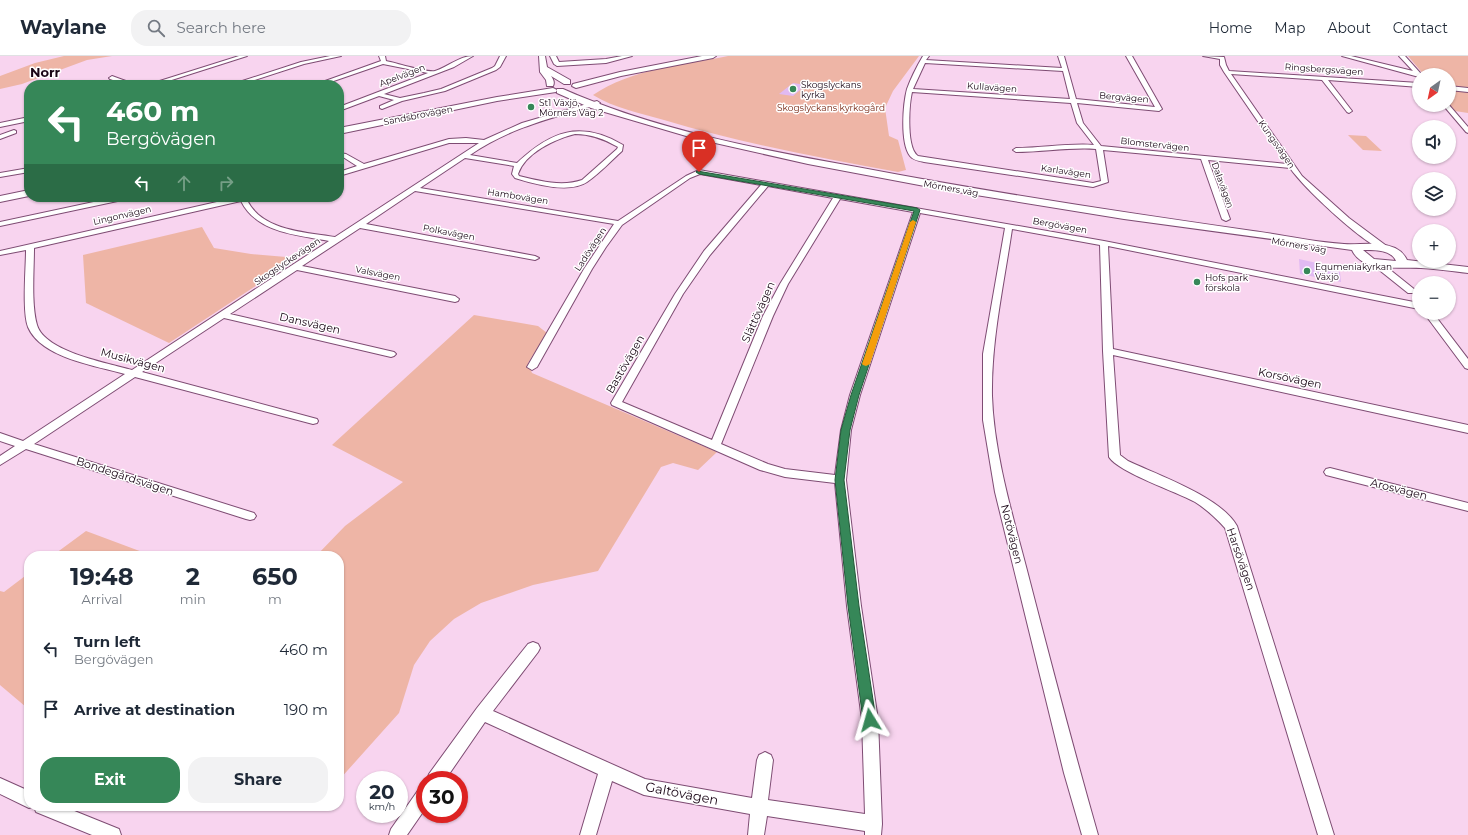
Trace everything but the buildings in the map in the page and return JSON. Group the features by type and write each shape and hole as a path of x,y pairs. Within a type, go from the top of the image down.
{"main road":[{"path":"542,56 544,68 553,88"},
{"path":"553,88 713,56"},
{"name":"Mörners väg","path":"544,68 557,78 572,84 577,92 594,104"},
{"path":"553,88 569,90 572,84"},
{"name":"Mörners väg","path":"553,88 594,104 669,128 773,154 847,169 951,188 1237,233 1361,250"},
{"name":"Sandsbrovägen","path":"344,130 553,88"},
{"path":"0,199 24,194"},
{"path":"1361,250 1374,246 1412,257"},
{"path":"1361,250 1376,263 1417,264 1468,269"},
{"path":"1391,251 1402,259 1402,262 1398,264"},
{"path":"1456,266 1468,269"}],"street":[{"path":"166,80 244,56"},
{"path":"248,80 303,62 338,56"},
{"name":"Apelvägen","path":"344,107 452,66 470,56"},
{"path":"382,107 400,100 443,90 494,69 497,67 503,56"},
{"path":"553,56 557,64 606,61 629,56"},
{"name":"Karlavägen","path":"910,90 906,118 910,151 913,156 934,161 1093,184 1105,182 1098,147 1080,123 1061,56"},
{"name":"Bergvägen","path":"1074,101 1159,109 1129,56"},
{"path":"1206,56 1223,57"},
{"path":"1345,56 1412,73"},
{"path":"1402,56 1413,68"},
{"name":"Kungsvägen","path":"1223,57 1223,65 1227,72 1291,166 1311,188 1346,220 1374,242 1391,251"},
{"path":"330,80 382,59 434,73"},
{"path":"910,90 925,59 1064,70"},
{"name":"Ringsbergsvägen","path":"1227,72 1412,84"},
{"path":"112,78 118,80"},
{"path":"1323,78 1349,111"},
{"path":"1456,89 1468,90"},
{"name":"Kullavägen","path":"910,90 1074,101"},
{"path":"379,94 400,100"},
{"name":"Skogslyckevägen","path":"0,461 485,142 524,124 594,104"},
{"path":"1452,112 1468,132"},
{"path":"0,125 24,120"},
{"path":"0,137 14,132"},
{"path":"464,156 518,165 536,150 556,139 574,133 584,132 621,146 620,150 584,181 576,185 567,186 517,177 515,174 518,165"},
{"path":"344,172 449,141 466,140 485,142"},
{"name":"Blomstervägen","path":"1016,150 1040,150 1071,146 1098,147 1291,166"},
{"path":"344,155 362,167"},
{"name":"Dalavägen","path":"1204,158 1226,219"},
{"path":"0,175 24,171"},
{"name":"Bergövägen","path":"696,173 708,173 767,183 1104,243 1412,305"},
{"name":"Ladövägen","path":"532,367 588,269 602,246 619,223 696,173"},
{"name":"Bastövägen","path":"767,183 707,254 683,288 616,403 764,467 785,473 840,480"},
{"name":"Hambovägen","path":"413,189 619,223"},
{"name":"Slättövägen","path":"715,446 768,316 784,284 838,196"},
{"path":"0,224 103,202"},
{"name":"Lingonvägen","path":"0,253 228,202"},
{"path":"248,202 252,212 267,224 287,230 336,240"},
{"path":"873,830 870,720 854,606 840,480 846,430 855,395 917,210"},
{"name":"Kungsvägen","path":"1346,220 1361,241 1361,250"},
{"name":"Polkavägen","path":"359,225 535,258"},
{"name":"Notövägen","path":"1009,226 988,354 986,395 988,420 1001,492 1070,765 1090,835"},
{"name":"Harsövägen","path":"1104,243 1108,351 1114,451 1116,457 1124,464 1199,499 1217,512 1231,526 1326,835"},
{"name":"Musikvägen","path":"30,247 30,313 34,327 42,339 57,350 81,359 313,421"},
{"path":"1376,263 1411,291"},
{"path":"1398,264 1411,291"},
{"name":"Valsvägen","path":"296,266 455,298"},
{"name":"Dansvägen","path":"224,315 391,354"},
{"path":"1433,320 1468,366"},
{"name":"Korsövägen","path":"1108,351 1468,429"},
{"name":"Bondegårdsvägen","path":"0,437 250,516"},
{"name":"Arosvägen","path":"1330,472 1468,507"},
{"path":"441,771 482,713 533,648"},
{"name":"Galtövägen","path":"482,713 644,787 760,807 873,830"},
{"path":"756,835 765,760"},
{"path":"588,835 607,770"},
{"path":"0,786 24,798"},
{"path":"397,835 416,808"},
{"path":"54,811 113,835"}],"green space":[{"path":"64,56 112,56 87,60 33,80 24,80 24,83 22,84 0,89 0,76 35,63"},
{"name":"Skogslyckans kyrkogård","path":"728,56 919,56 893,91 885,108 889,136 898,140 906,170 898,172 751,143 627,110 601,100 593,95 624,79 658,69"},
{"path":"1408,56 1468,56 1468,113 1456,111 1456,68 1418,68"},
{"path":"1348,135 1366,136 1382,151 1363,150"},
{"path":"202,227 214,248 251,254 298,258 169,343 86,303 83,255"},
{"path":"474,315 538,326 547,333 528,363 532,373 717,452 698,470 673,463 661,467 598,571 533,585 481,603 454,619 430,641 414,665 399,713 344,774 344,551 321,551 345,526 403,482 332,445"},
{"path":"86,531 140,551 59,551"},
{"path":"24,577 24,705 0,685 0,591 4,592"}],"slow traffic":[{"path":"866,364 913,222"}],"place":[{"name":"Skogslyckans kyrka","path":"793,89"},
{"name":"St1 Växjö, Mörners Väg 2","path":"531,107"},
{"name":"Equmeniakyrkan Växjö","path":"1307,271"},
{"name":"Hofs park förskola","path":"1197,282"}],"district":[{"name":"Norr","path":"45,72"}],"route":[{"path":"699,172 917,210 855,395 846,430 840,480 854,606 870,720"}]}
